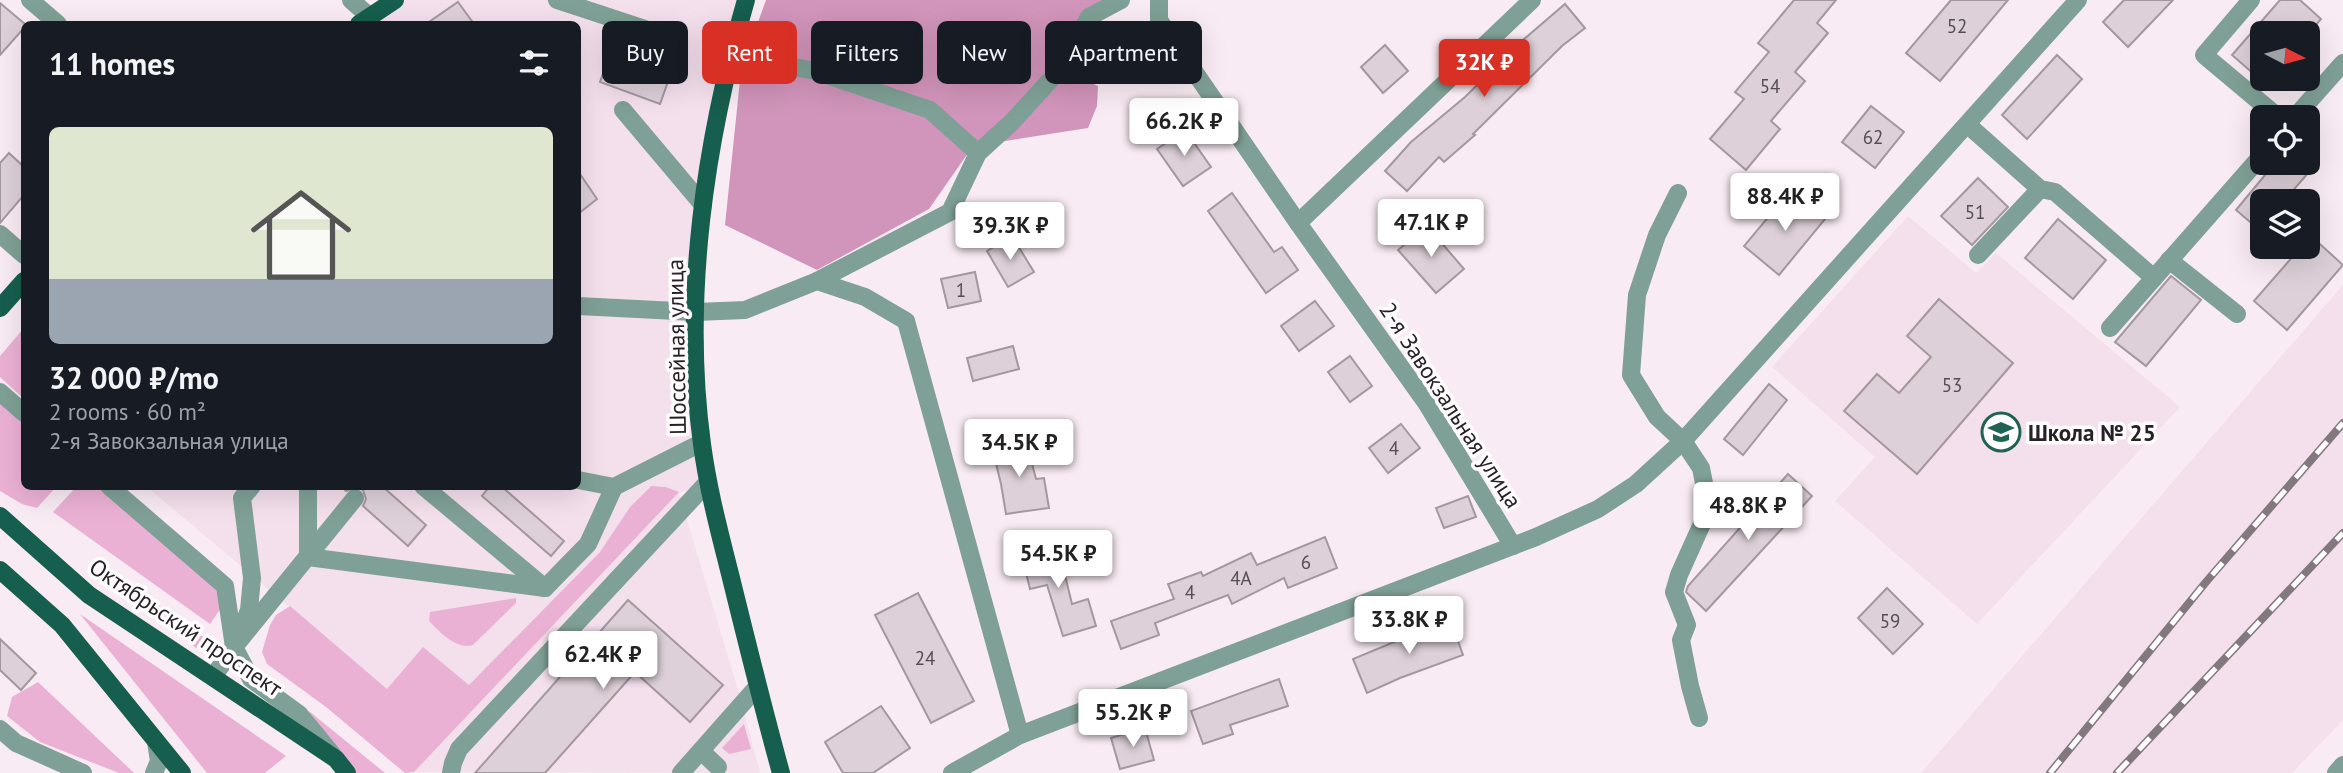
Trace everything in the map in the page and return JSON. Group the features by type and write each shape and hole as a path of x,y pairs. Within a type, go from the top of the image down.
{"main road":[{"path":"365,21 395,0"},
{"name":"Шоссейная улица","path":"740,21 746,0"},
{"name":"Шоссейная улица","path":"724,84 712,140 704,205 696,312 701,443 707,483 780,773"},
{"path":"0,307 21,284"},
{"name":"Октябрьский проспект","path":"0,516 89,595 342,766"},
{"path":"0,570 62,625 183,773"},
{"path":"342,766 353,773"}],"street":[{"path":"30,0 54,21"},
{"path":"351,0 365,21"},
{"path":"557,0 621,21"},
{"path":"581,306 696,312 745,310 817,281 950,212 978,153 1012,122 1064,65 1089,17 1121,0"},
{"name":"2-я Завокзальная улица","path":"1159,0 1159,20 1298,223 1427,404 1513,546"},
{"path":"1298,223 1532,0"},
{"path":"952,773 1020,736 1513,546 1598,509 1636,484 1683,441 2078,0"},
{"path":"2251,0 2204,55 2264,105"},
{"path":"2306,105 2343,63"},
{"path":"797,68 930,110 978,153"},
{"path":"623,110 704,205"},
{"path":"1968,125 2040,189 2054,192 2154,278"},
{"path":"2110,328 2250,169"},
{"path":"1978,255 2040,189"},
{"path":"1678,193 1657,235 1637,295 1631,375 1657,417 1683,441 1701,468 1709,508 1674,592 1687,625 1681,640 1699,718"},
{"path":"0,234 21,253"},
{"path":"2169,260 2237,314"},
{"path":"817,281 865,297 906,321 1020,736"},
{"path":"0,392 21,410"},
{"path":"581,481 614,487 701,443"},
{"path":"451,773 459,749 707,483"},
{"path":"545,588 588,544 614,487"},
{"path":"114,490 225,586 234,647 251,679 299,714 342,766"},
{"path":"234,647 249,610 252,578 242,498 249,490"},
{"path":"308,490 308,557"},
{"path":"435,490 545,588"},
{"path":"213,677 234,647 355,498"},
{"path":"308,557 545,588"},
{"path":"681,773 757,687"},
{"path":"0,729 16,743 83,773"},
{"path":"154,773 159,761 156,742"},
{"path":"701,751 718,767"},
{"path":"2336,773 2343,765"}],"shaded area":[{"path":"395,0 746,0 742,21 702,21 702,84 729,84 701,225 707,483 679,493 760,773 414,772 678,492 666,487 650,486 630,507 600,552 469,686 387,689 151,490 581,490 581,21 364,21"},
{"path":"766,0 1104,0 1089,21 1045,21 1045,84 1093,84 1098,86 1097,106 1088,128 973,146 929,209 817,270 725,225 740,84 797,84 797,21 758,21"},
{"name":"Школа № 25","path":"1908,216 1976,273 1996,253 2180,407 1977,624 1835,501 1875,457 1772,367"},
{"path":"2343,285 2343,720 2292,773 1921,773"},
{"path":"21,332 21,396 0,377 0,356"},
{"path":"0,401 21,420 21,490 53,490 37,508 22,504 0,491"},
{"path":"651,486 666,487 679,492 414,772 405,773 326,707 267,664 262,652 270,625 276,615 290,606 387,689 423,647 469,685 600,552 630,507"},
{"path":"73,490 106,490 219,590 223,605 210,624 53,512"},
{"path":"119,577 206,639 199,650 115,590 112,580"},
{"path":"516,598 516,603 473,645 455,643 429,621 430,612"},
{"path":"80,614 286,756 265,773 207,773"},
{"path":"38,682 134,773 119,773 40,742 7,716 12,697"},
{"path":"309,711 385,773 353,773 336,759"},
{"path":"744,724 751,749 729,754 722,748"}],"building":[{"path":"1794,0 1836,0 1817,23 1828,33 1795,72 1805,81 1771,121 1780,129 1746,170 1710,139 1744,99 1735,92 1769,52 1758,43"},
{"path":"1951,0 2008,0 1940,81 1906,53"},
{"path":"2124,0 2173,0 2128,47 2103,22"},
{"path":"2280,0 2300,0 2321,19 2319,21 2262,21"},
{"path":"458,2 472,21 430,21"},
{"path":"0,3 21,21 21,31 0,55"},
{"path":"1565,4 1585,28 1562,46 1473,134 1475,135 1444,162 1439,157 1407,191 1385,171 1411,142 1465,97 1523,40"},
{"path":"2250,34 2250,71 2232,55"},
{"path":"1385,45 1408,71 1383,93 1361,67"},
{"path":"2057,55 2082,79 2027,139 2002,115"},
{"path":"605,84 667,84 660,104"},
{"path":"1871,106 1904,132 1875,168 1842,142"},
{"path":"1185,130 1211,167 1183,186 1157,149"},
{"path":"9,153 21,164 21,198 0,223 0,163"},
{"path":"581,175 597,199 581,212"},
{"path":"2265,175 2306,175 2294,189 2253,189"},
{"path":"1978,178 2008,207 1972,245 1941,216"},
{"path":"1791,190 1825,219 1779,275 1744,246"},
{"path":"1232,193 1274,252 1282,247 1298,270 1266,293 1208,211"},
{"path":"2250,193 2250,222 2236,210"},
{"path":"2058,219 2106,260 2073,299 2025,258"},
{"path":"1427,226 1464,269 1436,293 1398,250"},
{"path":"1012,236 1034,272 1008,287 987,251"},
{"path":"2320,244 2343,265 2287,330 2254,301 2291,259 2320,259"},
{"path":"975,272 981,301 948,308 941,279"},
{"path":"2171,276 2201,300 2146,366 2115,342"},
{"path":"1939,299 2013,363 1917,474 1844,411 1877,374 1899,393 1931,357 1907,336"},
{"path":"1315,301 1334,326 1299,351 1281,326"},
{"path":"1013,346 1019,369 973,381 967,358"},
{"path":"1350,356 1372,386 1350,402 1328,372"},
{"path":"1769,384 1787,400 1743,455 1724,439"},
{"path":"1401,424 1420,448 1388,473 1369,448"},
{"path":"1025,438 1036,479 1044,478 1049,508 1006,514 992,447"},
{"path":"1788,474 1812,496 1706,611 1686,592 1688,586"},
{"path":"363,490 387,490 426,525 408,546 363,506 366,499"},
{"path":"487,490 506,490 564,541 551,556 482,496"},
{"path":"1468,496 1476,517 1444,528 1436,508"},
{"path":"1325,537 1337,568 1288,588 1284,578 1232,604 1228,595 1155,623 1159,635 1121,649 1111,621 1174,599 1168,584 1201,572 1203,576 1251,553 1257,565"},
{"path":"1058,547 1072,604 1088,599 1096,626 1063,636 1047,585 1030,589 1022,556"},
{"path":"1887,588 1923,624 1893,654 1858,618"},
{"path":"918,593 974,701 931,723 875,615"},
{"path":"628,600 723,685 690,722 635,672 545,773 475,773"},
{"path":"1450,619 1463,655 1367,693 1353,659 1411,635 1410,633"},
{"path":"0,639 36,673 21,690 0,670"},
{"path":"1279,679 1288,706 1230,725 1233,734 1203,744 1191,711"},
{"path":"881,706 910,748 873,773 843,773 825,742"},
{"path":"1145,728 1154,760 1120,769 1111,738"}],"railway":[{"path":"2050,773 2206,582 2343,423"},
{"path":"2117,773 2343,533"}],"place":[{"name":"Школа № 25","path":"2001,432"}]}
